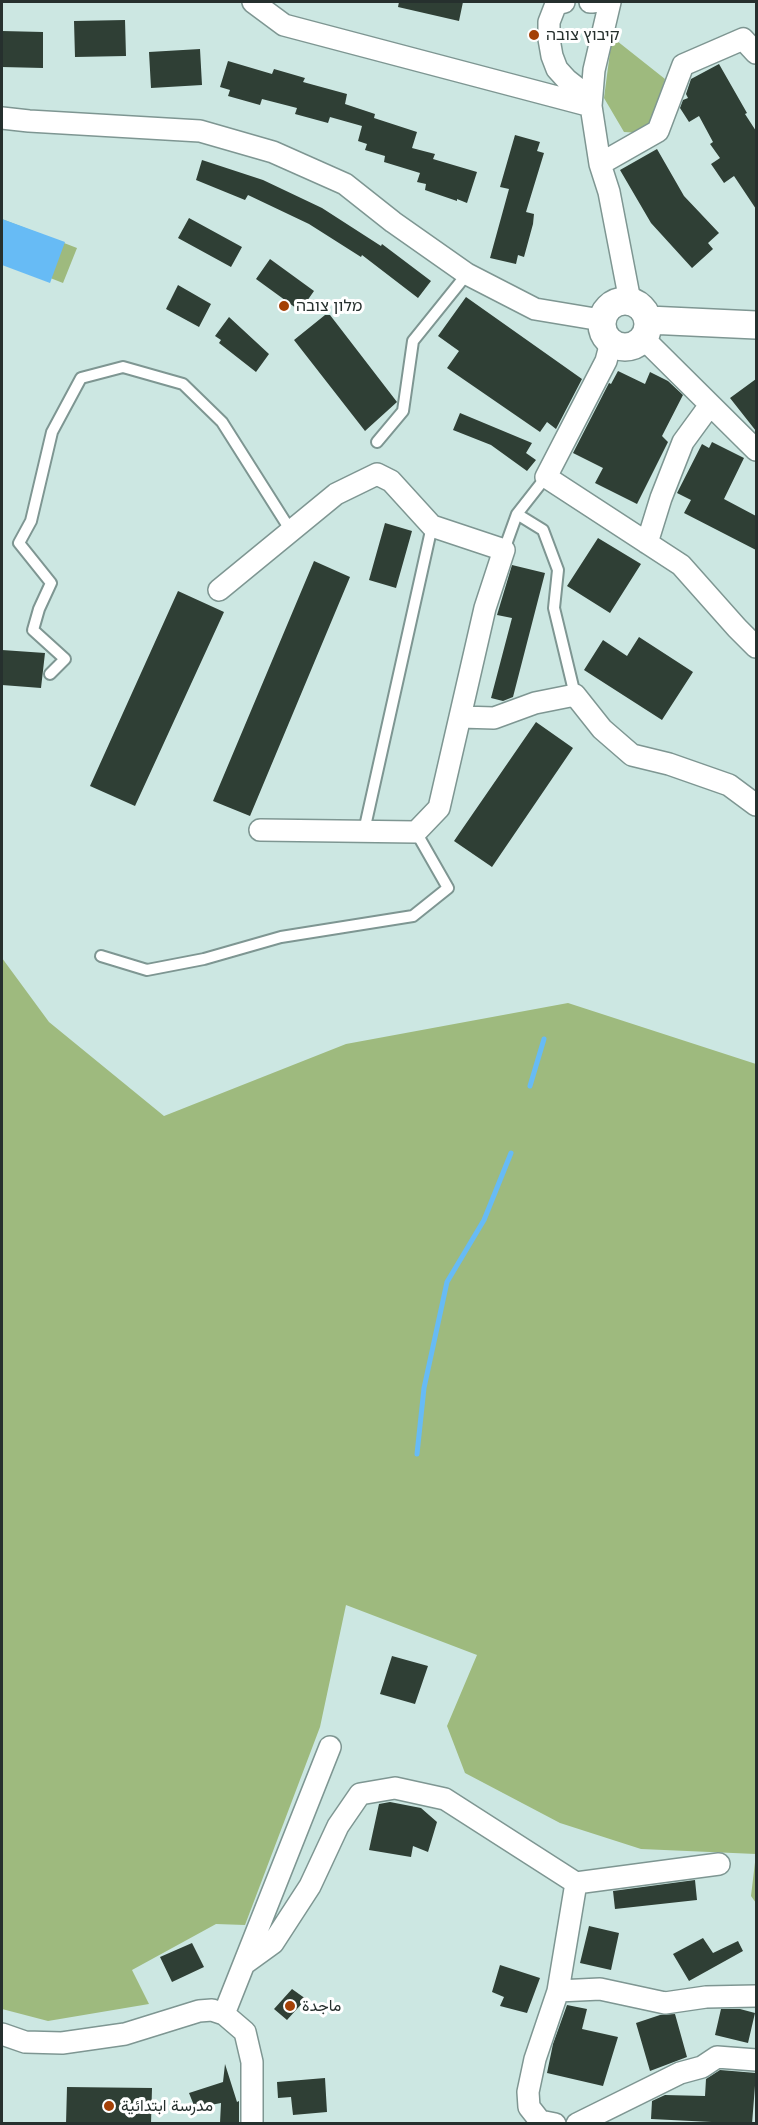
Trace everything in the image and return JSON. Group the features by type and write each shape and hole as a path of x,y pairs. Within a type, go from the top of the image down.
{"street":[{"path":"253,2 284,25 591,100"},
{"path":"564,2 556,4 549,22 552,56 557,69 591,100"},
{"path":"592,2 604,28"},
{"path":"610,2 594,70 591,100 600,164 609,192 630,301"},
{"path":"600,164 658,131 682,65 743,39 756,53"},
{"path":"2,118 200,131 273,152 345,184 393,222 466,274 535,309 606,331 616,345 631,346 646,329 756,325"},
{"path":"756,450 710,405 646,329 642,308 623,300 606,310 606,361 546,477 681,565 756,647"},
{"path":"647,543 661,498 683,442 710,405"},
{"path":"219,590 336,494 377,474 391,481 432,526 504,550 485,608 439,808 416,832 260,830"},
{"path":"461,717 494,718 535,703 575,695 602,729 632,755 669,764 729,785 756,805"},
{"path":"224,2014 330,1746"},
{"path":"244,1964 273,1944 310,1886 338,1826 360,1794 395,1788 445,1799 576,1883 719,1864"},
{"path":"555,2124 540,2121 529,2107 528,2092 535,2059 558,1991 576,1883"},
{"path":"558,1991 600,1989 665,2003 706,1997 756,1996"},
{"path":"2,2034 25,2042 62,2043 125,2034 199,2011 212,2010 224,2014 245,2032 252,2062 252,2124"},
{"path":"577,2124 680,2073 702,2067 717,2057 756,2060"}],"lane":[{"path":"377,442 404,411 412,340 466,274"},
{"path":"50,674 65,659 33,630 51,584 19,543 31,520 52,432 81,378 123,366 183,384 222,422 291,531"},
{"path":"504,550 517,514 546,477"},
{"path":"517,514 543,530 558,570 554,608 575,695"},
{"path":"364,831 432,526"},
{"path":"101,956 147,970 204,958 281,937 413,916 448,888 416,832"}],"green space":[{"path":"612,37 665,79 652,118 642,133 624,132 604,98"},
{"path":"2,219 77,248 63,283 2,259"},
{"path":"2,958 49,1022 164,1116 346,1044 568,1003 756,1064 756,1854 641,1849 560,1823 465,1773 447,1726 477,1655 346,1605 320,1727 245,1925 216,1924 132,1970 149,2004 48,2021 2,2009"},
{"path":"756,1854 756,1903 751,1896"}],"water":[{"path":"2,219 65,242 50,283 2,265"}],"building":[{"path":"399,2 463,2 459,21 398,7"},
{"path":"125,20 126,56 75,57 74,21"},
{"path":"2,31 43,32 43,68 2,67"},
{"path":"200,49 202,85 151,88 149,52"},
{"path":"228,61 272,74 274,69 305,78 303,82 347,94 345,104 375,114 374,118 417,132 412,148 435,154 433,159 477,172 467,203 425,190 426,184 417,182 420,173 384,162 385,156 365,150 367,144 358,141 362,126 330,117 328,123 295,114 297,108 262,99 260,105 228,96 230,90 220,87"},
{"path":"719,64 756,131 756,209 734,176 724,183 711,164 720,158 710,144 713,142 699,116 689,122 680,108 683,100 688,98 686,94 691,79"},
{"path":"515,135 540,142 537,151 544,153 526,212 534,214 533,224 524,257 518,255 516,264 490,258 509,189 500,187"},
{"path":"657,149 684,196 719,233 708,243 713,249 692,268 651,223 620,170"},
{"path":"202,160 263,180 322,208 381,246 382,244 431,281 418,298 362,255 361,257 309,224 248,195 245,200 196,180"},
{"path":"189,218 242,247 231,267 178,238"},
{"path":"270,259 314,291 300,311 256,279"},
{"path":"178,285 211,304 199,327 166,309"},
{"path":"466,297 582,379 556,429 547,422 540,432 447,368 459,351 438,336"},
{"path":"325,315 330,315 397,402 365,431 294,340"},
{"path":"229,317 269,354 256,372 219,343 221,340 215,336"},
{"path":"618,371 645,384 650,372 668,381 683,395 662,436 668,442 637,504 595,483 603,468 573,453 609,383 611,384"},
{"path":"756,379 756,431 730,398"},
{"path":"460,413 532,443 526,453 536,460 527,471 491,445 453,430"},
{"path":"712,442 744,458 724,499 756,516 756,550 684,513 691,500 677,493 702,444 709,448"},
{"path":"385,523 412,531 396,588 369,580"},
{"path":"598,538 641,564 610,613 567,586"},
{"path":"314,561 350,577 250,816 213,801"},
{"path":"512,565 545,573 513,697 503,701 491,698 512,618 497,615"},
{"path":"178,591 224,612 135,806 90,786"},
{"path":"639,637 693,672 662,720 584,670 603,640 627,656"},
{"path":"2,650 45,653 41,688 2,685"},
{"path":"536,722 573,748 492,867 454,841"},
{"path":"392,1656 428,1666 415,1704 380,1694"},
{"path":"390,1802 421,1808 437,1822 428,1852 413,1846 411,1857 369,1850 379,1804"},
{"path":"695,1880 697,1900 615,1909 613,1891"},
{"path":"589,1926 619,1933 611,1970 580,1963"},
{"path":"703,1938 713,1953 738,1941 743,1951 689,1981 673,1954"},
{"path":"192,1943 204,1967 172,1982 160,1957"},
{"path":"500,1965 540,1978 527,2013 500,2006 504,1997 492,1992"},
{"path":"292,1989 306,1999 287,2020 274,2009"},
{"path":"567,2005 587,2009 582,2029 618,2037 603,2086 547,2073 553,2044"},
{"path":"721,2009 740,2009 755,2013 748,2043 715,2035"},
{"path":"675,2014 687,2057 650,2071 636,2023 660,2015"},
{"path":"225,2064 237,2102 239,2101 239,2123 220,2123 221,2103 195,2108 189,2093 223,2082"},
{"path":"720,2070 756,2073 752,2124 651,2119 652,2101 665,2095 705,2096 706,2079"},
{"path":"325,2078 327,2112 293,2115 291,2097 278,2098 277,2082"},
{"name":"مدرسة ابتدائية","path":"67,2087 152,2088 151,2124 66,2124"}],"waterway":[{"path":"530,1086 544,1039"},
{"path":"417,1454 424,1388 447,1282 484,1220 511,1153"}],"place":[{"name":"קיבוץ צובה","path":"534,35"},
{"name":"מלון צובה","path":"284,306"},
{"name":"ماجدة","path":"290,2006"},
{"name":"مدرسة ابتدائية","path":"109,2106"}]}
